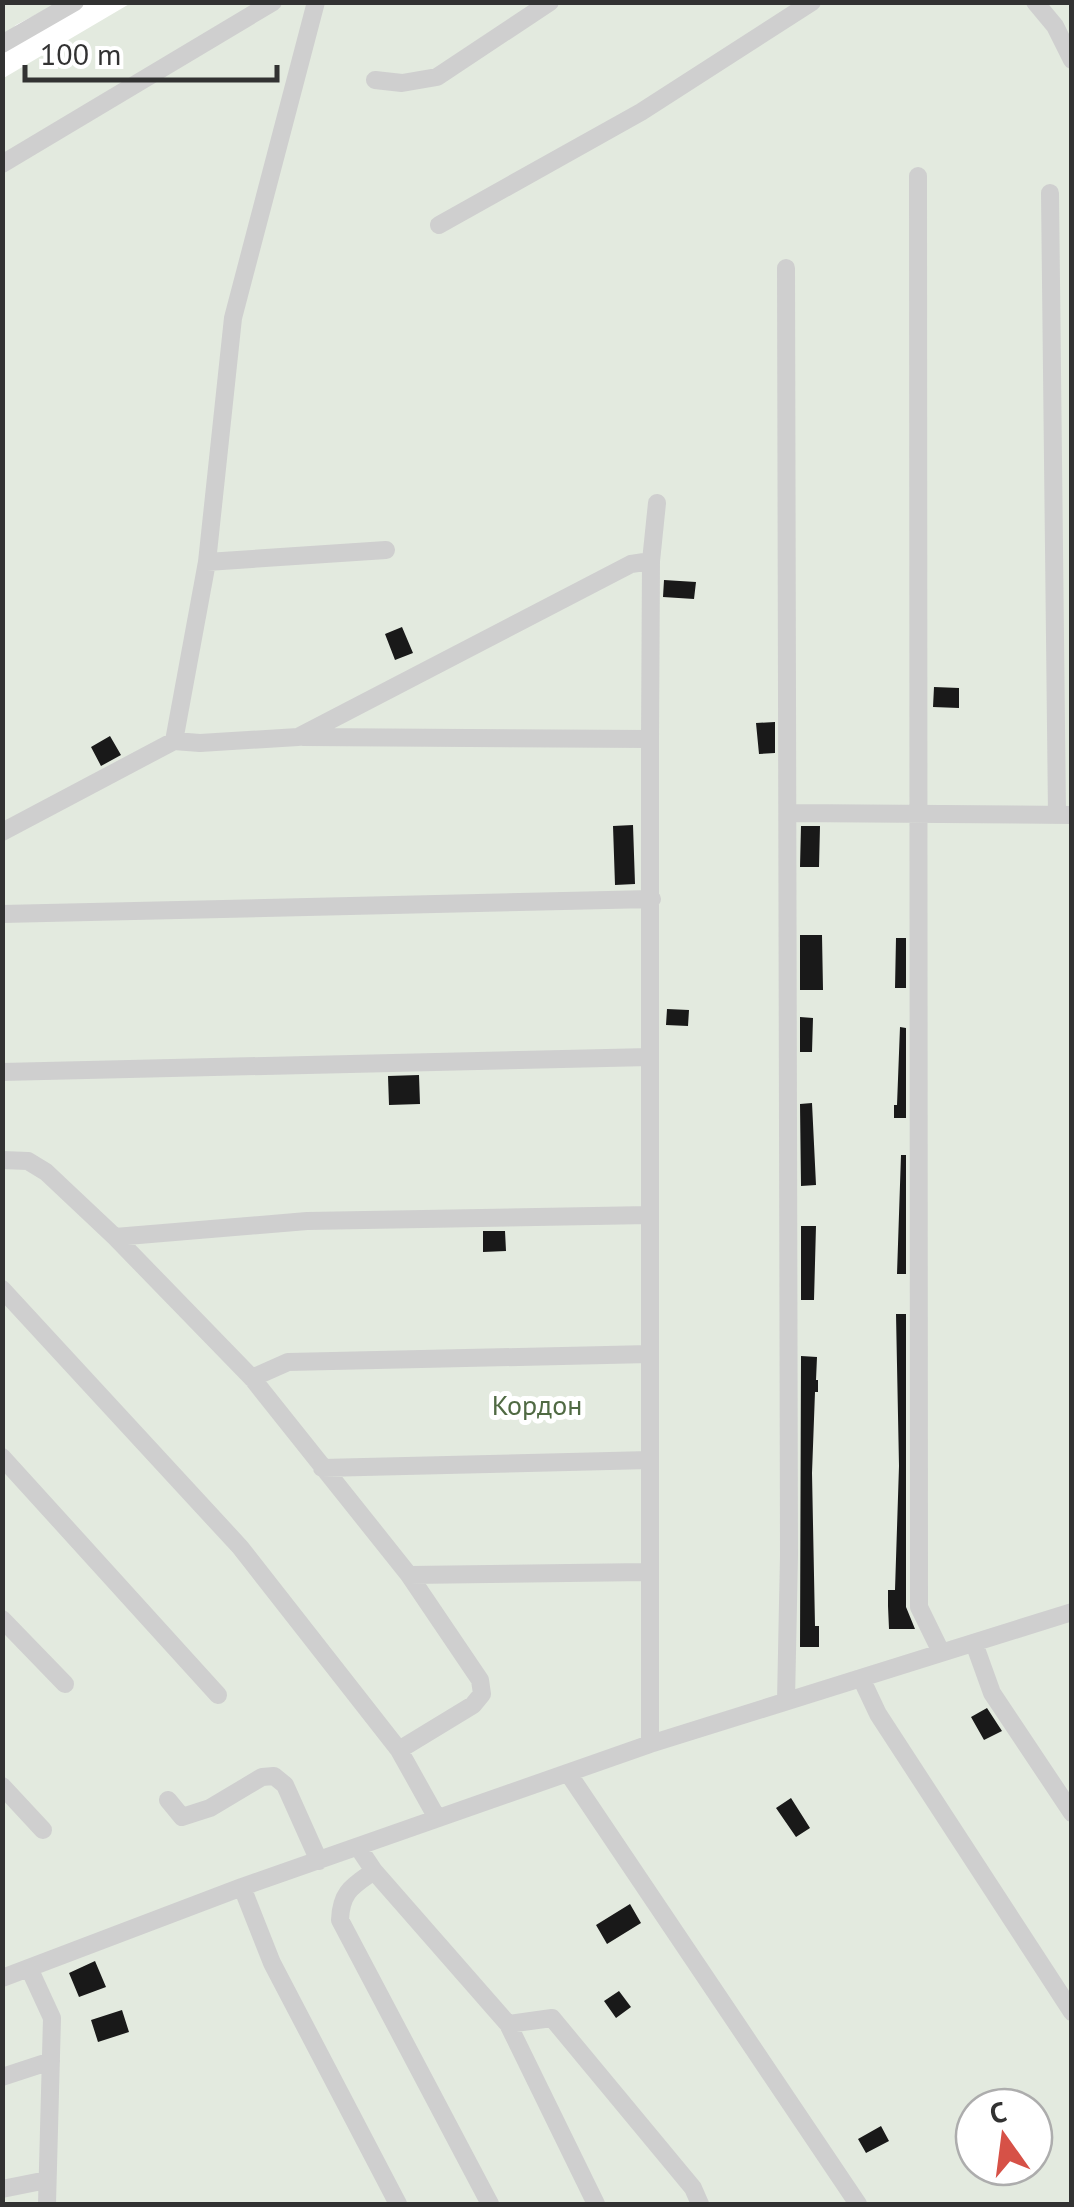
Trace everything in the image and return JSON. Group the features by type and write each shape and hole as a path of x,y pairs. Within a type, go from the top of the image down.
{"street":[{"path":"2,44 75,2"},
{"path":"2,164 273,2"},
{"path":"174,740 207,562 233,318 316,2"},
{"path":"374,80 402,83 438,77 550,2"},
{"path":"439,225 641,112 812,2"},
{"path":"1035,2 1063,23 1072,60"},
{"path":"918,176 919,1607 941,1652"},
{"path":"788,814 1064,815 1050,193"},
{"path":"786,268 786,1701"},
{"path":"650,1744 651,560 657,503"},
{"path":"207,562 386,550"},
{"path":"298,737 631,564 651,560"},
{"path":"2,832 174,740 200,744 298,737 650,739"},
{"path":"2,914 652,899"},
{"path":"2,1072 650,1057"},
{"path":"2,1160 28,1161 46,1172 252,1378 409,1575 480,1680 482,1694 473,1705 399,1750"},
{"path":"115,1237 306,1221 650,1214"},
{"path":"2,1289 240,1547 399,1750 437,1818"},
{"path":"252,1378 288,1362 650,1354"},
{"path":"2,1457 218,1695"},
{"path":"322,1468 650,1460"},
{"path":"409,1575 648,1572"},
{"path":"2,1978 242,1887 650,1744 1072,1612"},
{"path":"2,1619 65,1684"},
{"path":"974,1643 992,1693 1072,1813"},
{"path":"861,1678 878,1714 1072,2012"},
{"path":"568,1773 858,2204"},
{"path":"168,1800 182,1817 210,1808 262,1776 274,1776 285,1785 318,1861"},
{"path":"2,1786 43,1830"},
{"path":"358,1847 508,2024 596,2204"},
{"path":"374,1870 341,1900 340,1920 490,2204"},
{"path":"242,1887 272,1963 398,2204"},
{"path":"30,1968 52,2018 47,2204"},
{"path":"508,2024 552,2018 693,2188 700,2204"},
{"path":"2,2077 51,2061"},
{"path":"2,2189 48,2180"}],"green space":[{"path":"3,3 58,3 16,25 3,39"},
{"name":"Кордон","path":"131,3 1071,3 1071,2204 3,2204 2,79"}],"building":[{"path":"664,580 696,582 694,599 663,597"},
{"path":"402,627 413,653 395,660 385,634"},
{"path":"934,687 959,688 959,708 933,707"},
{"path":"775,722 775,753 759,754 756,723"},
{"path":"110,736 121,755 101,766 91,747"},
{"path":"633,825 635,884 615,885 613,826"},
{"path":"801,826 820,826 819,867 800,867"},
{"path":"800,935 822,935 823,990 800,990"},
{"path":"896,938 906,938 906,988 895,988"},
{"path":"667,1009 689,1010 688,1026 666,1025"},
{"path":"800,1017 813,1018 812,1052 800,1052"},
{"path":"900,1027 906,1028 906,1118 894,1118 897,1105"},
{"path":"419,1075 420,1104 389,1105 388,1076"},
{"path":"812,1103 816,1185 801,1186 800,1104"},
{"path":"901,1155 906,1155 906,1274 897,1274"},
{"path":"801,1226 816,1226 814,1300 801,1300"},
{"path":"483,1231 505,1231 506,1251 483,1252"},
{"path":"896,1314 906,1314 906,1607 915,1629 889,1629 888,1590 895,1590 899,1466"},
{"path":"801,1356 817,1357 812,1473 815,1626 819,1626 819,1647 800,1647"},
{"path":"987,1708 1002,1731 984,1740 971,1717"},
{"path":"791,1798 810,1828 796,1837 776,1808"},
{"path":"630,1904 641,1923 607,1944 596,1925"},
{"path":"95,1961 106,1987 79,1997 69,1973"},
{"path":"619,1991 631,2007 616,2018 604,2001"},
{"path":"122,2010 129,2032 98,2042 91,2020"},
{"path":"881,2126 889,2141 866,2153 858,2139"}]}
